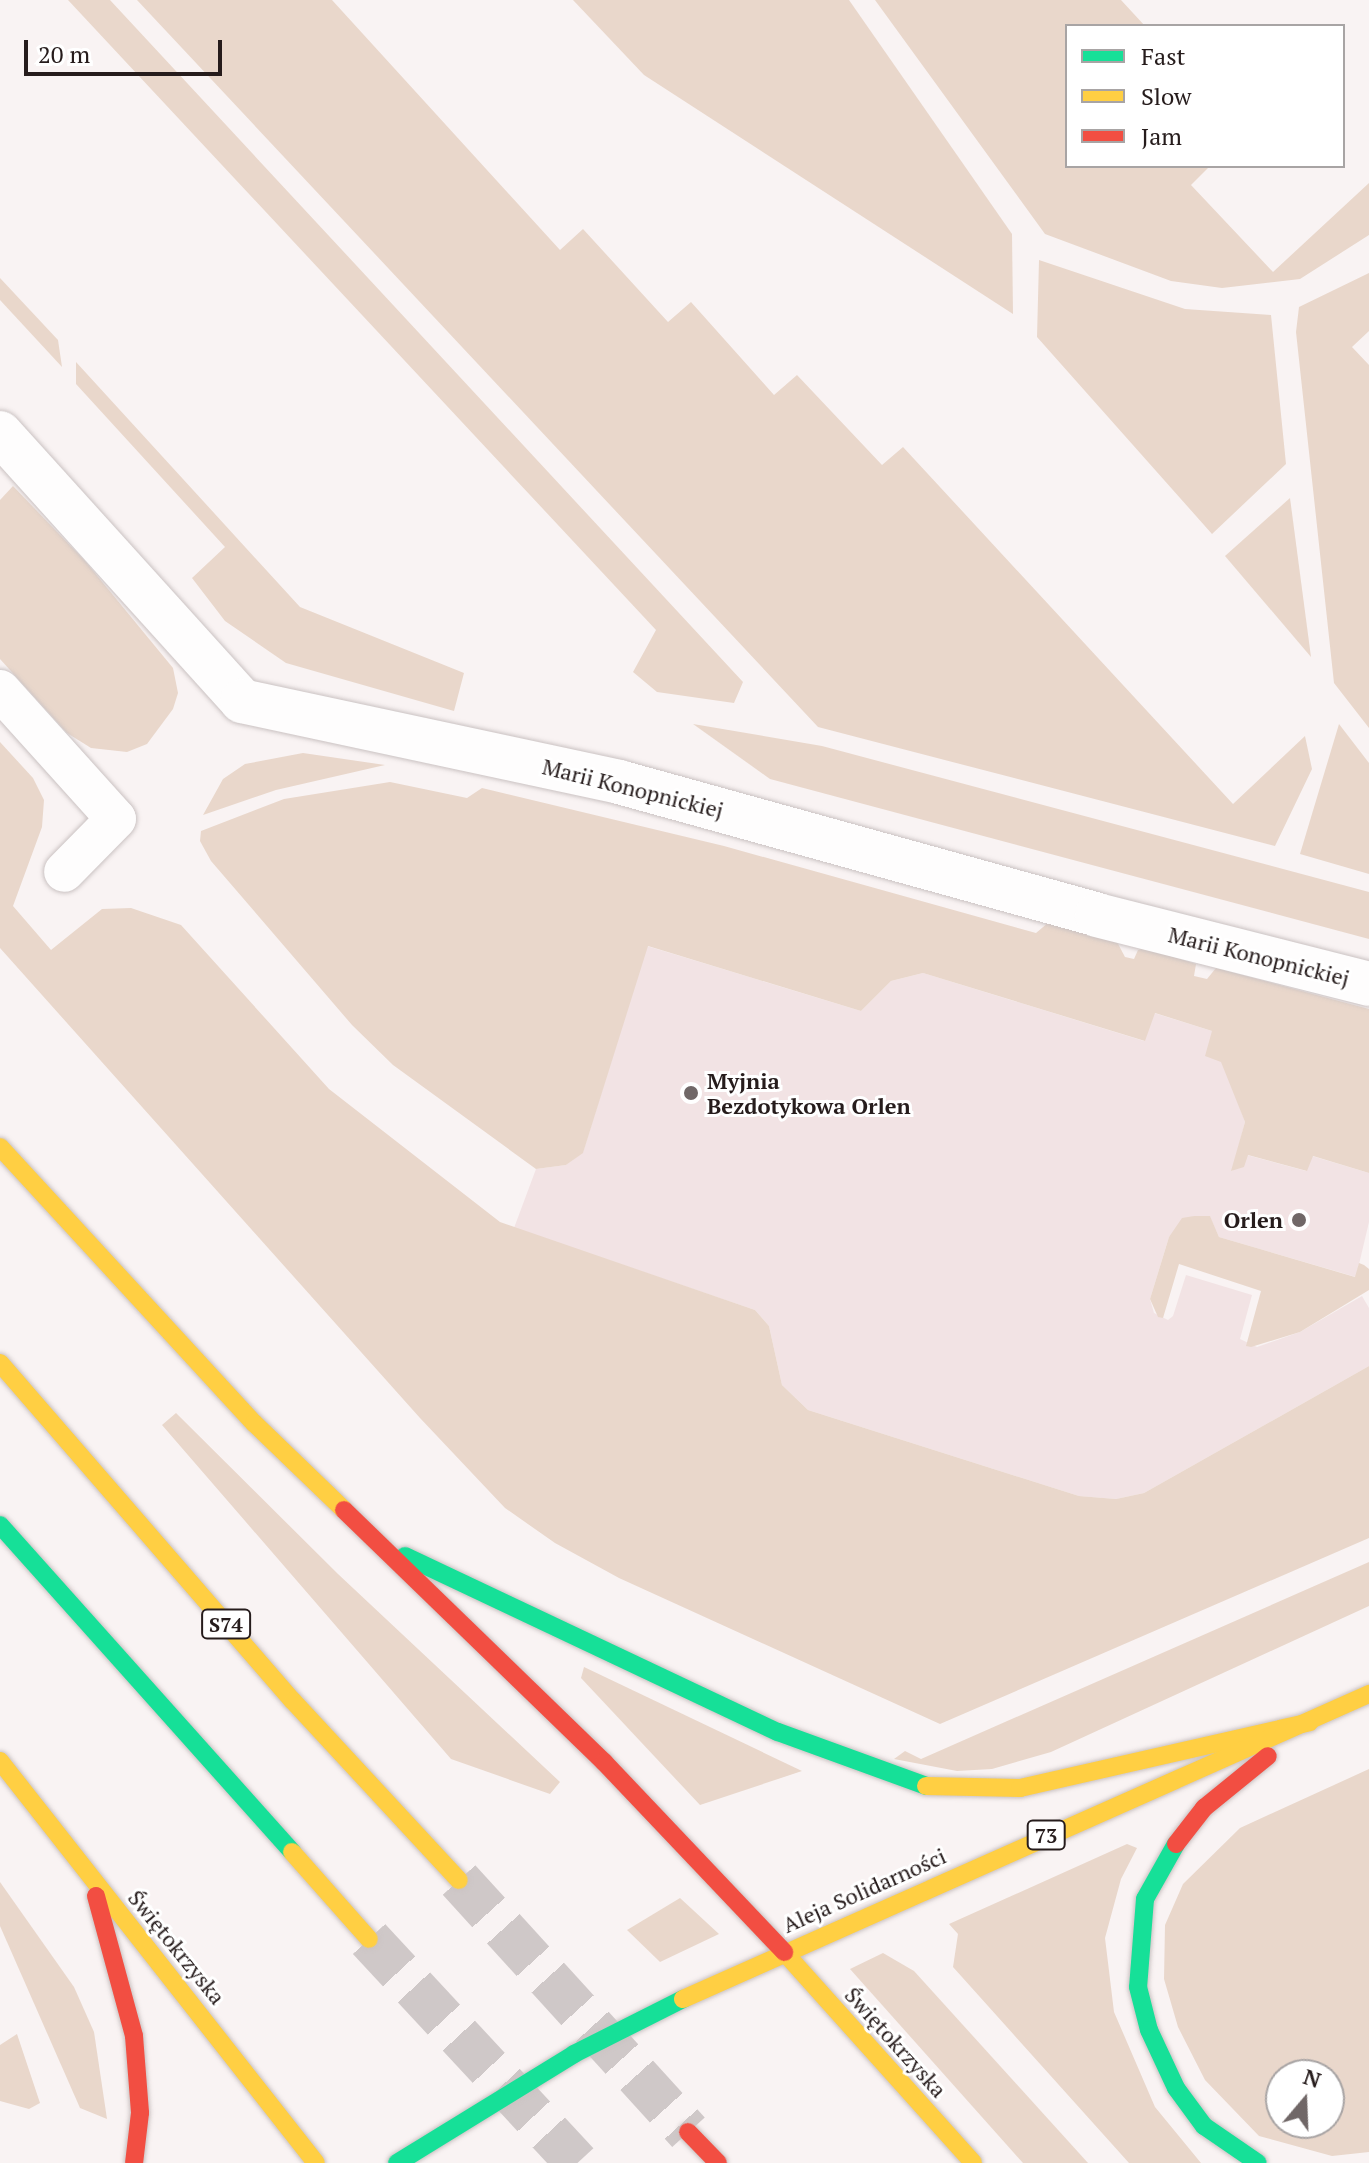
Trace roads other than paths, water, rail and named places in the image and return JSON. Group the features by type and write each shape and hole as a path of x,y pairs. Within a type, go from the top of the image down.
{"main road":[{"name":"Świętokrzyska","path":"0,1147 243,1411 368,1537 604,1762 784,1952 973,2163"},
{"name":"S74","path":"0,1363 293,1701 459,1880"},
{"path":"0,1525 369,1939"},
{"path":"368,1537 540,1623 842,1761 908,1784 960,1791 1020,1788 1310,1722"},
{"name":"Aleja Solidarności","path":"397,2163 574,2054 784,1952 1369,1694"},
{"path":"1258,2163 1204,2126 1176,2088 1149,2030 1138,1987 1138,1946 1145,1899 1169,1853 1204,1808 1310,1722"},
{"name":"Świętokrzyska","path":"0,1761 316,2163"},
{"path":"92,1879 134,2036 140,2113 134,2163"},
{"path":"688,2132 718,2163"}],"street":[{"name":"Marii Konopnickiej","path":"0,433 242,701 619,782 1097,915 1369,984"}],"lane":[{"path":"0,690 116,819 64,872"}],"tunnel":[{"path":"459,1880 688,2132"},
{"path":"369,1939 577,2163"}],"place":[{"name":"Myjnia Bezdotykowa Orlen","path":"691,1093"},
{"name":"Orlen","path":"1299,1220"}]}
